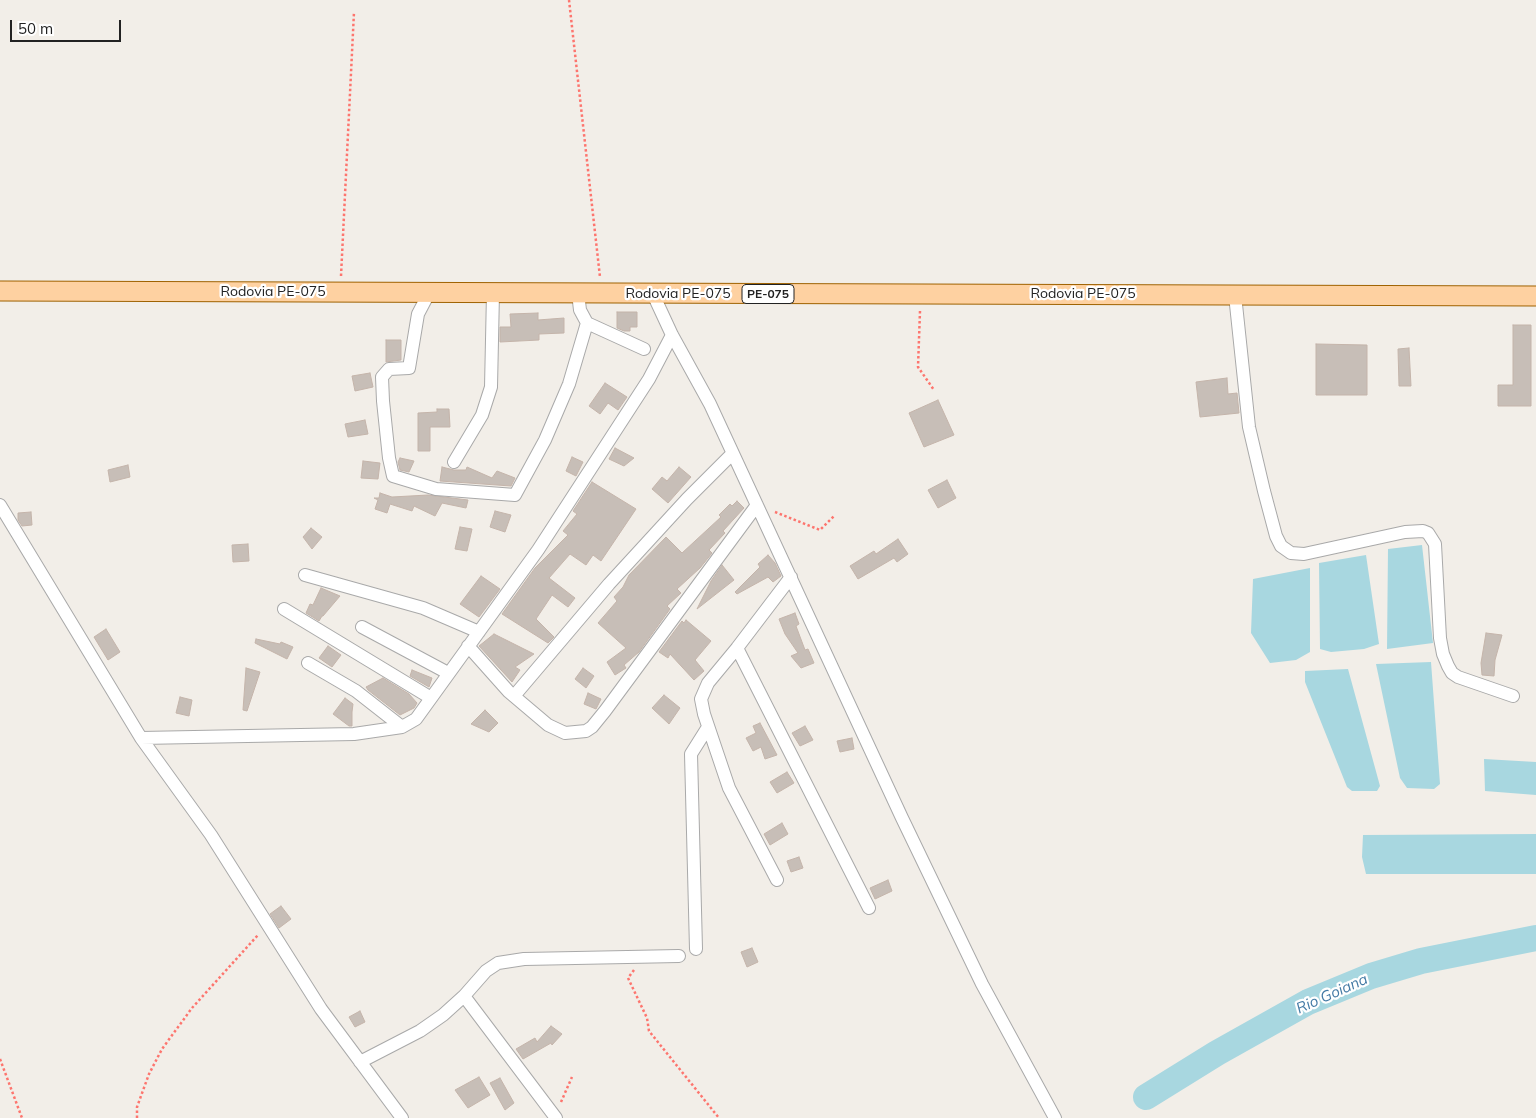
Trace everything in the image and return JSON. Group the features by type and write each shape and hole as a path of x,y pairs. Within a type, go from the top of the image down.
{"main road":[{"name":"Rodovia PE-075","path":"0,292 1536,296"}],"street":[{"path":"430,293 418,314 409,368 389,369 382,378 388,458 393,476 436,489 515,494 545,440 569,384 587,323"},
{"path":"454,462 482,415 491,387 492,293"},
{"path":"578,293 580,310 587,323 644,349"},
{"path":"653,294 672,335 710,404 902,818 982,984 1055,1118"},
{"path":"1235,294 1249,427 1266,500 1276,536 1281,546 1291,553 1304,554 1405,532 1423,531 1428,533 1435,544 1440,638 1443,654 1448,666 1458,676 1513,696"},
{"path":"141,738 354,734 402,727 416,719 538,550 649,379 672,335"},
{"path":"514,696 609,584 687,499 732,454"},
{"path":"0,505 141,738 211,835 321,1009 402,1118"},
{"path":"468,646 514,696 548,725 565,733 586,731 592,727 757,505"},
{"path":"305,575 423,608 479,632"},
{"path":"777,880 729,788 708,727 702,699 708,683 791,577"},
{"path":"284,609 431,698"},
{"path":"362,627 448,673"},
{"path":"737,648 869,908"},
{"path":"308,663 356,691 402,727"},
{"path":"696,949 691,754 708,727"},
{"path":"360,1062 420,1031 443,1015 464,996 486,971 504,962 679,956"},
{"path":"464,996 555,1117"}],"path":[{"path":"569,0 602,293"},
{"path":"340,292 354,12"},
{"path":"921,294 918,367 934,390"},
{"path":"757,505 820,530 834,516"},
{"path":"137,1118 137,1107 149,1074 162,1049 192,1008 267,924"},
{"path":"644,957 628,978 647,1018 649,1031 719,1118"},
{"path":"0,1059 22,1118"},
{"path":"555,1117 572,1076"}],"water":[{"path":"1422,545 1433,643 1387,649 1388,549"},
{"path":"1366,555 1379,644 1364,649 1331,652 1320,649 1319,563"},
{"path":"1310,568 1310,652 1296,660 1270,663 1251,633 1253,579"},
{"path":"1431,662 1440,784 1434,789 1407,788 1400,778 1376,664"},
{"path":"1348,669 1380,786 1377,791 1352,791 1347,787 1305,682 1305,671"},
{"path":"1484,759 1536,762 1536,795 1485,791"},
{"path":"1536,834 1536,874 1366,874 1362,857 1363,835"}],"building":[{"path":"617,312 637,312 637,327 630,327 630,331 617,328"},
{"path":"538,313 538,320 564,318 564,333 539,334 539,340 500,342 500,327 511,327 510,314"},
{"path":"1513,325 1531,325 1531,406 1498,406 1498,385 1513,385"},
{"path":"386,340 401,340 401,360 386,362"},
{"path":"1316,344 1367,345 1367,395 1316,395"},
{"path":"1409,348 1411,386 1399,386 1398,349"},
{"path":"370,373 373,387 355,391 352,376"},
{"path":"1227,378 1228,394 1237,393 1239,413 1200,417 1196,382"},
{"path":"605,383 627,397 618,410 608,403 600,414 589,406"},
{"path":"938,400 954,435 924,447 909,413"},
{"path":"437,409 449,409 450,427 430,427 430,451 418,451 418,413 437,412"},
{"path":"365,420 368,434 348,437 345,424"},
{"path":"615,448 634,458 624,466 609,459"},
{"path":"572,457 583,462 576,476 566,471"},
{"path":"400,458 414,461 409,472 400,470 398,462"},
{"path":"363,461 380,463 378,479 361,478"},
{"path":"128,465 130,477 110,482 108,470"},
{"path":"442,467 466,470 467,467 492,478 497,471 515,478 511,486 440,481"},
{"path":"679,467 691,477 668,503 652,489 662,477 667,481"},
{"path":"947,480 956,498 938,508 928,490"},
{"path":"592,482 636,509 601,561 593,555 586,565 570,554 549,578 575,598 568,607 552,595 536,619 554,637 548,643 502,614 535,568 568,535 563,531 577,514 573,511"},
{"path":"380,493 392,497 428,495 468,500 466,508 442,503 435,516 414,506 412,511 390,504 387,513 375,509 378,500 374,498 379,498"},
{"path":"737,501 744,508 709,550 712,553 700,568 677,589 681,593 667,606 670,609 639,652 624,665 626,668 615,675 607,662 626,648 598,623 617,601 614,597 623,587 629,575 666,537 682,553 721,517 719,515 730,504 732,506"},
{"path":"495,511 511,515 505,532 490,527"},
{"path":"31,512 32,525 22,526 18,520 18,513"},
{"path":"460,527 472,529 467,551 455,549"},
{"path":"311,528 322,537 312,549 303,537"},
{"path":"898,539 908,554 897,562 894,558 858,579 850,566 874,551 876,554"},
{"path":"248,544 249,561 233,562 232,545"},
{"path":"768,555 775,563 781,576 773,582 768,577 737,594 735,592 760,567 758,564"},
{"path":"722,565 734,580 697,609 711,581"},
{"path":"481,576 500,589 479,617 460,604"},
{"path":"321,588 340,596 319,621 306,613 310,604 313,605"},
{"path":"795,613 799,624 796,626 805,650 808,649 814,663 801,668 791,656 798,653 785,634 779,619"},
{"path":"686,620 711,641 695,660 704,671 694,680 670,654 668,658 659,652 682,621 684,623"},
{"path":"106,629 120,652 108,660 94,637"},
{"path":"1486,633 1502,635 1495,660 1494,676 1482,675 1481,663"},
{"path":"494,634 534,654 515,667 520,670 512,682 479,646"},
{"path":"256,639 280,644 281,642 293,647 287,659 255,643"},
{"path":"328,646 341,655 332,667 319,658"},
{"path":"246,668 260,672 247,711 243,710"},
{"path":"583,668 594,676 586,688 575,679"},
{"path":"412,670 432,678 429,687 410,676"},
{"path":"383,678 409,694 417,703 414,708 400,715 366,687"},
{"path":"588,693 601,699 596,709 584,704"},
{"path":"664,695 680,708 669,724 652,708"},
{"path":"180,697 192,700 189,716 176,713"},
{"path":"345,698 353,704 352,726 349,726 333,714"},
{"path":"485,710 498,723 489,732 471,724"},
{"path":"760,723 777,755 765,759 761,747 753,751 746,738 756,733 753,726"},
{"path":"805,726 813,740 800,746 792,733"},
{"path":"852,738 854,749 840,752 837,741"},
{"path":"787,772 794,783 777,793 770,782"},
{"path":"782,823 788,834 770,845 764,834"},
{"path":"799,857 803,868 791,872 787,861"},
{"path":"888,880 892,891 875,899 870,888"},
{"path":"281,906 291,919 279,928 270,914"},
{"path":"752,948 758,962 747,967 741,952"},
{"path":"360,1011 365,1022 355,1027 349,1017"},
{"path":"551,1026 562,1034 552,1045 551,1043 523,1059 516,1049 535,1038 537,1042"},
{"path":"479,1077 490,1095 468,1108 455,1090"},
{"path":"500,1078 514,1103 505,1110 490,1083"}],"waterway":[{"name":"Rio Goiana","path":"1146,1097 1217,1053 1308,1002 1371,976 1421,961 1536,938"}]}
